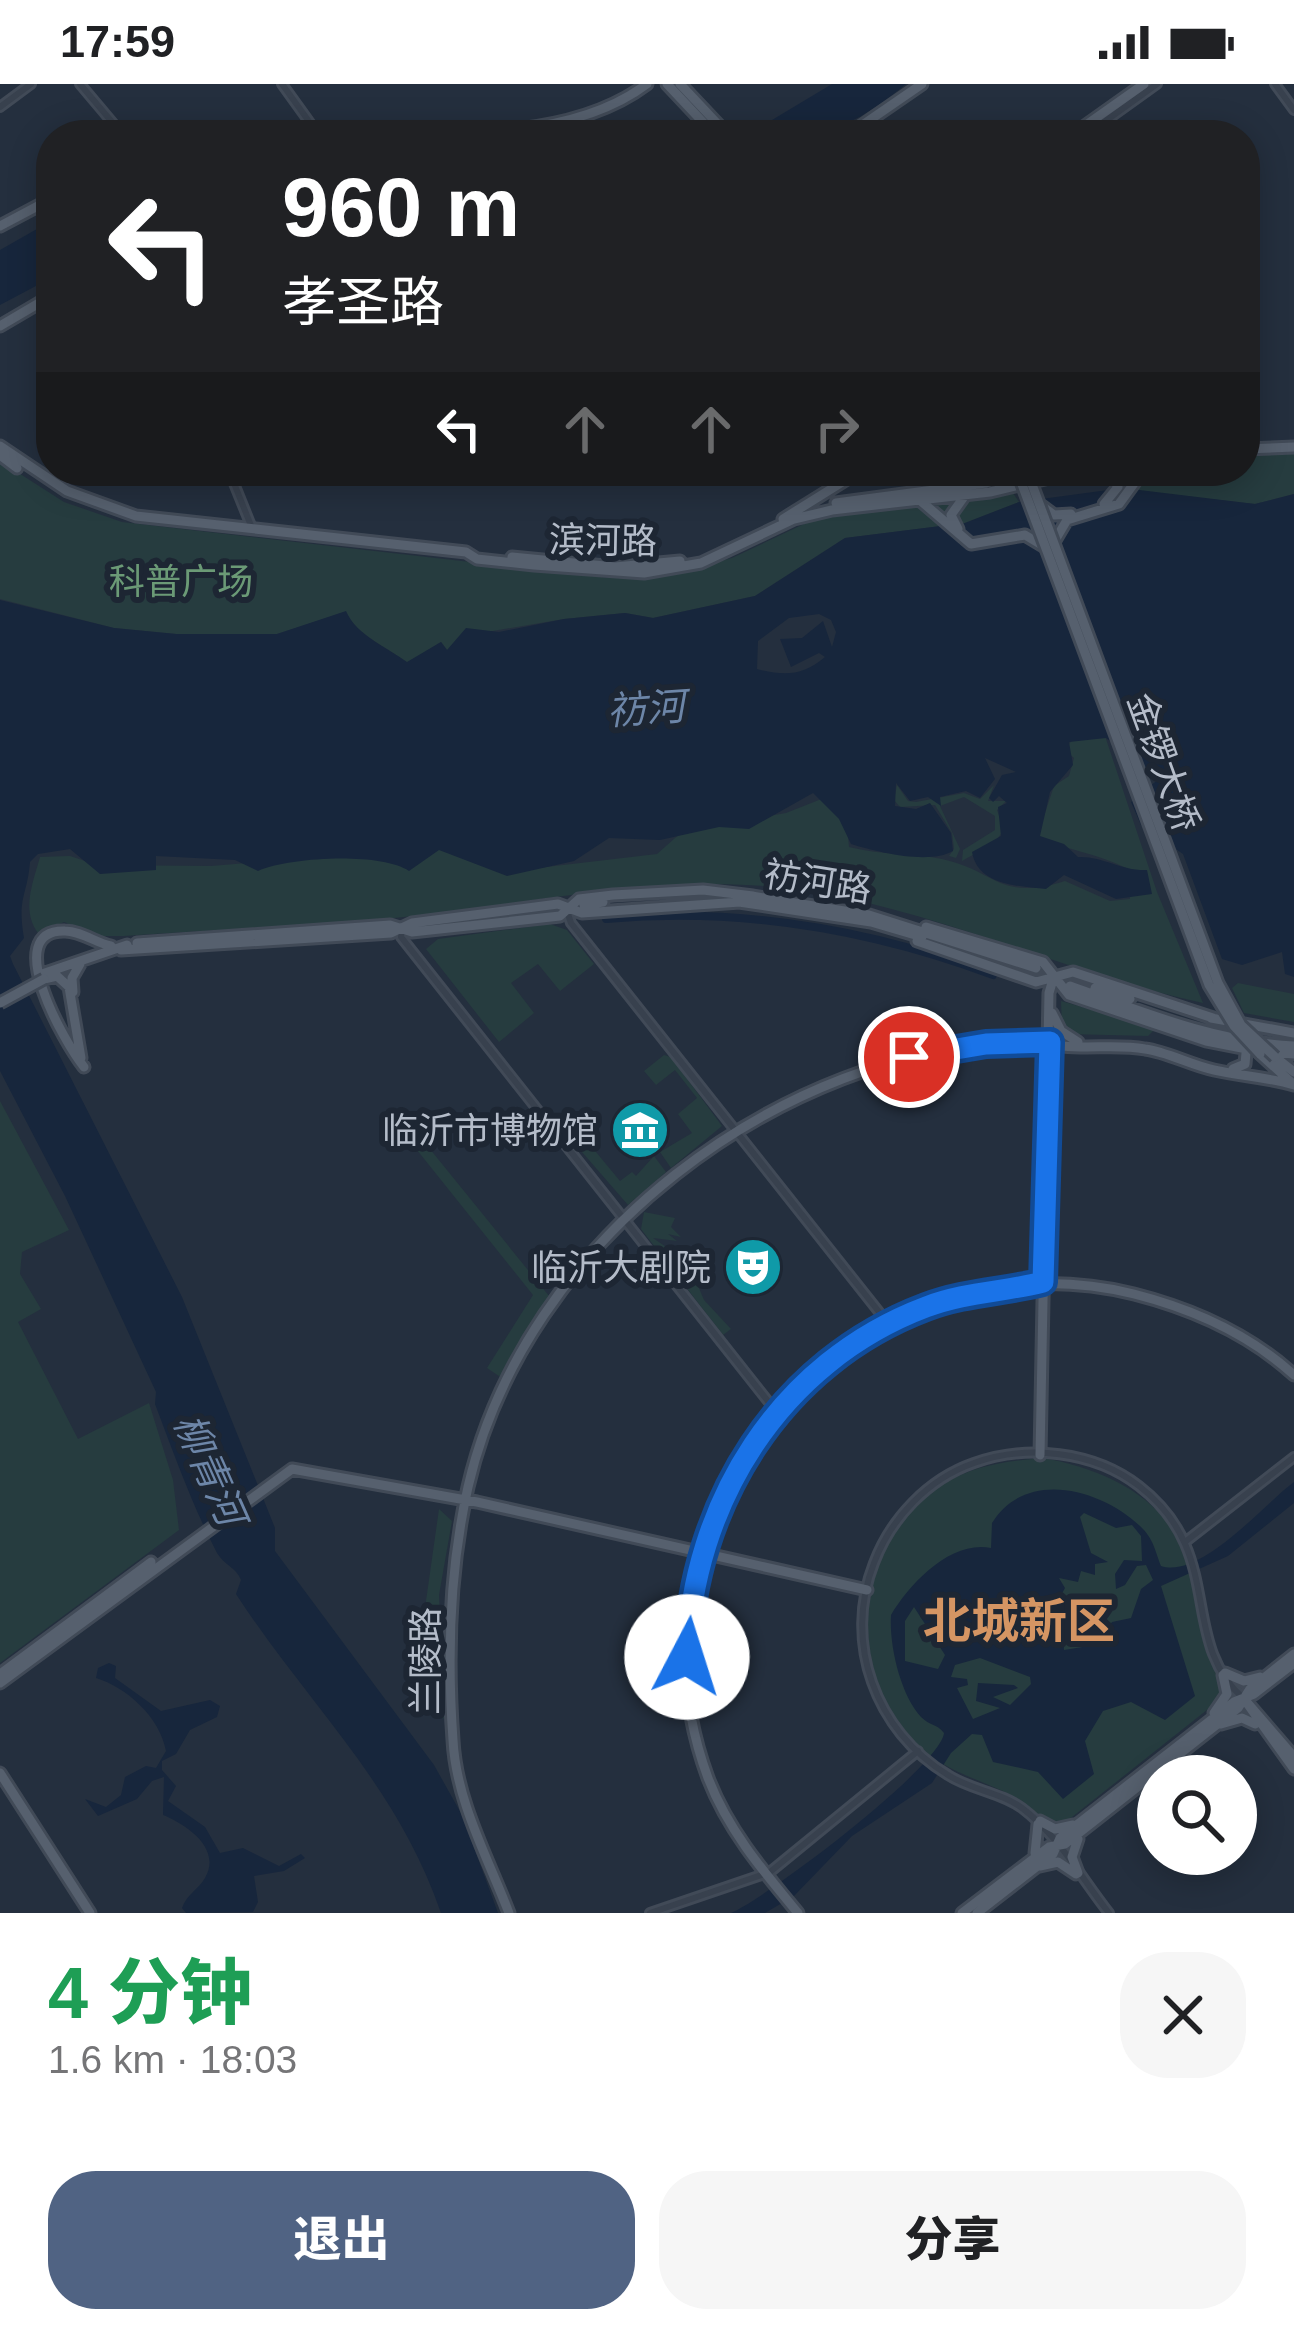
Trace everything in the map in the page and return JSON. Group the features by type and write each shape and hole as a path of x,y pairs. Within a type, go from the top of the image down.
{"main road":[{"path":"573,120 612,108 647,84"},
{"path":"667,84 701,120"},
{"path":"680,84 714,120"},
{"path":"870,120 922,84"},
{"path":"1099,120 1148,84"},
{"path":"1097,120 1148,84"},
{"path":"0,226 36,207"},
{"path":"0,326 36,305"},
{"path":"1260,445 1294,444"},
{"name":"滨河路","path":"0,446 36,470"},
{"name":"滨河路","path":"0,455 36,478"},
{"name":"滨河路","path":"49,486 66,497 136,518 472,555 647,566 736,545 783,519 830,504 954,486"},
{"name":"滨河路","path":"60,486 120,512 596,572 657,571 738,550 794,519 1005,486"},
{"path":"783,519 836,486"},
{"path":"937,486 940,489"},
{"name":"金锣大桥","path":"1029,486 1209,985 1244,1033"},
{"path":"966,494 951,515 958,531 984,542 1021,531 1037,508 1064,516 1110,502 1118,486"},
{"path":"916,500 931,505 971,544 1024,536 1050,545 1061,524 1118,504 1132,486"},
{"name":"金锣大桥","path":"1050,545 1218,983 1241,1025 1294,1072"},
{"path":"84,1066 27,969 32,949 41,938 65,931 119,948 402,928 412,932 560,916 579,899 633,893 704,890 754,896"},
{"name":"祊河路","path":"754,896 816,902 897,922 1036,971 877,923 740,902 669,900 584,906 644,897 754,896"},
{"path":"566,908 582,913 740,902"},
{"path":"897,922 940,930 1043,962 1069,995 1156,1025 1234,1047 1294,1050"},
{"path":"877,923 1036,982 1073,973 1214,1018 1244,1033 1294,1085"},
{"path":"0,999 77,962 137,943 380,930"},
{"path":"65,931 81,940 73,987 84,1066"},
{"path":"43,977 57,976 69,987 84,1066"},
{"path":"1050,1042 1054,976"},
{"path":"1040,1455 1054,976"},
{"path":"1214,1018 1070,983 1258,1049 1294,1050"},
{"path":"1052,1013 1061,1031 1078,1042"},
{"path":"1156,1025 1206,1031"},
{"path":"1244,1033 1294,1030"},
{"path":"1050,1042 1145,1045 1176,1059 1232,1070 1245,1064 1244,1033"},
{"path":"1050,1042 1144,1048 1212,1070 1294,1085"},
{"name":"兰陵路","path":"511,1913 467,1808 453,1733 445,1633 451,1570 466,1501 503,1401 536,1338 587,1265 673,1175 809,1092 909,1057 986,1044 1050,1042"},
{"path":"795,1912 720,1804 688,1706 686,1617 700,1552 725,1491 775,1410 826,1360 887,1322 974,1288 1043,1282 1097,1283 1167,1299 1236,1329 1294,1373"},
{"path":"0,1678 194,1533 299,1463 867,1590"},
{"path":"977,1913 1294,1659"},
{"path":"1208,1727 1227,1694 1224,1674 1244,1681 1273,1676"},
{"path":"1269,1731 1263,1701 1273,1676"},
{"path":"1244,1699 1294,1769"},
{"path":"1208,1727 1242,1718 1269,1731 1294,1757"},
{"path":"0,1773 87,1913"},
{"path":"0,1782 87,1913"},
{"path":"1032,1865 1040,1839 1039,1822 1055,1829 1081,1827"},
{"path":"1077,1874 1073,1851 1081,1827"},
{"path":"962,1913 1032,1865 1058,1862 1077,1874"}],"street":[{"path":"0,107 31,84"},
{"path":"80,84 110,120"},
{"path":"282,84 308,120"},
{"path":"1275,84 1294,110"},
{"path":"235,486 252,528"},
{"path":"566,908 572,923 887,1322"},
{"path":"402,928 401,937 775,1410"},
{"path":"1040,1455 1089,1465 1123,1479 1159,1508 1185,1542"},
{"path":"1108,1913 1039,1822 1011,1797 949,1774 927,1759 886,1709 871,1674 864,1628 867,1590 884,1540 929,1487 989,1458 1078,1458 1114,1471 1153,1498 1179,1528 1202,1587 1207,1642 1244,1699"},
{"path":"1185,1542 1294,1459"},
{"path":"1179,1528 1201,1534"},
{"path":"1192,1554 1201,1534"},
{"path":"654,1913 764,1873 917,1751"}],"green space":[{"path":"1294,453 1294,494 1255,504 1137,491 1140,486 1260,486 1260,454"},
{"name":"科普广场","path":"0,461 64,502 122,522 610,578 664,576 732,558 823,515 1013,493 1019,502 965,523 845,538 755,596 653,618 625,613 481,633 447,650 441,642 407,663 364,634 345,612 277,634 176,634 114,628 0,599"},
{"path":"1105,736 1157,892 1203,1003 869,903 769,886 667,886 378,920 124,936 98,936 64,922 38,933 30,915 40,857 70,856 97,865 211,866 434,847 512,871 657,854 683,831 786,813 824,798 847,827 849,847 942,859 1012,886 1043,887 1065,881 1110,901 1130,899 1126,868 1037,837 1054,786 1069,776 1074,758 1065,750 1072,740"},
{"path":"897,785 908,801 916,802 964,793 980,799 994,785 988,801 1006,801 997,810 1004,830 994,843 962,861 963,850 995,830 995,816 964,797 940,806 960,849 956,858 949,856 954,849 952,833 935,805 900,807 894,800"},
{"path":"550,924 567,930 594,964 560,991 538,964 511,983 534,1013 499,1042 426,949 438,939"},
{"path":"1238,983 1294,994 1294,1022 1244,1013 1232,988"},
{"path":"1061,1001 1156,1028 1148,1036 1067,1034 1062,1027"},
{"path":"664,1055 671,1057 722,1126 671,1168 660,1152 692,1133 678,1114 697,1098 675,1070 656,1085 644,1071"},
{"path":"0,1101 69,1230 22,1252 20,1274 41,1309 18,1322 78,1439 149,1403 173,1480 179,1530 0,1663"},
{"path":"587,1116 597,1130 586,1140 620,1181 632,1172 636,1176 654,1156 666,1172 628,1205 569,1137 571,1129"},
{"path":"421,1138 549,1296 502,1378 487,1368 533,1295 413,1145"},
{"path":"644,1212 675,1218 671,1227 681,1237 668,1234 677,1241 653,1238 688,1262 704,1300 731,1329 723,1335 641,1229"},
{"path":"1043,1458 1088,1470 1129,1489 1164,1518 1192,1568 1205,1647 1224,1690 1222,1698 1150,1755 1137,1755 1137,1765 1062,1825 1051,1825 1013,1796 953,1769 917,1745 886,1703 868,1635 870,1599 879,1565 894,1533 916,1505 945,1483 1005,1462"},
{"path":"439,1509 452,1521 439,1595 444,1719 425,1701 426,1601"}],"water":[{"path":"832,84 906,84 853,120 772,120"},
{"path":"36,230 36,286 0,305 0,250"},
{"path":"1123,488 1255,504 1294,494 1294,977 1285,974 1282,952 1242,965 1222,959 1183,854 1141,825 1131,802 1160,778 1106,738 1069,742 1073,765 1050,792 1040,836 1064,844 1078,857 1147,870 1152,894 1116,899 1064,875 1046,889 1001,882 982,872 972,852 1001,836 998,807 1007,803 999,796 993,802 989,798 1002,775 1016,772 985,758 995,779 980,798 966,791 940,797 941,806 928,797 910,801 896,783 895,806 916,809 930,803 951,833 953,851 931,857 851,844 839,819 813,793 749,829 719,827 660,840 609,838 574,861 507,876 439,850 409,871 378,861 335,859 291,862 258,871 235,860 156,856 156,870 100,874 70,849 38,854 30,862 22,905 24,938 10,956 13,964 182,1297 275,1528 275,1551 434,1765 462,1815 498,1913 441,1913 422,1867 376,1784 236,1594 241,1580 208,1535 155,1404 156,1392 65,1196 0,1071 0,600 114,628 176,634 277,634 346,611 365,634 407,662 441,642 447,650 466,628 499,632 625,613 653,618 755,596 845,538 965,523 1019,502","holes":["819,614 831,620 836,632 832,647 823,621 802,638 780,639 791,667 819,653 825,657 817,663 793,673 757,669 758,641 789,618"]},
{"path":"1294,1482 1294,1503 1228,1556 1161,1586 1195,1696 1165,1720 1131,1702 1103,1711 1085,1741 1094,1774 1063,1799 1038,1772 993,1762 982,1735 972,1734 951,1753 932,1783 852,1836 794,1896 765,1913 731,1913 850,1830 935,1750 944,1733 921,1717 907,1696 894,1654 891,1615 933,1566 961,1551 991,1548 992,1523 1007,1506 1043,1490 1085,1494 1124,1513 1148,1536 1161,1566 1177,1567 1194,1562 1231,1538","holes":["1084,1513 1116,1528 1132,1525 1141,1536 1142,1561 1124,1560 1115,1574 1116,1589 1125,1585 1137,1566 1146,1565 1153,1580 1141,1589 1131,1618 1112,1622 1095,1645 1064,1650 1060,1597 1065,1588 1059,1578 1078,1582 1081,1571 1095,1575 1095,1564 1108,1562 1091,1553 1080,1517","914,1607 945,1655 938,1669 905,1661 905,1621","980,1658 1030,1677 1031,1684 1010,1705 993,1697 1018,1688 1014,1685 978,1683 976,1701 1000,1708 973,1719 957,1688 968,1685 967,1679 951,1677 955,1665"]},
{"path":"109,1663 116,1666 115,1678 161,1711 210,1700 220,1706 217,1717 190,1730 176,1754 162,1761 162,1770 176,1786 168,1801 205,1827 220,1853 243,1848 279,1866 301,1854 305,1858 284,1871 254,1876 258,1902 253,1912 186,1913 182,1908 205,1878 209,1856 190,1830 163,1815 164,1777 152,1781 137,1799 98,1816 85,1799 106,1807 121,1795 125,1777 146,1766 156,1768 166,1751 157,1727 140,1705 96,1678 98,1668"}],"waterway":[{"path":"606,919 705,916 802,925 898,945 993,975"}],"place":[{"name":"临沂市博物馆","path":"640,1130"},
{"name":"临沂大剧院","path":"753,1267"}],"district":[{"name":"北城新区","path":"1019,1621"}],"route":[{"path":"687,1657 700,1552 725,1491 775,1410 828,1362 887,1322 974,1292 1043,1282 1050,1042 986,1044 909,1057"}],"water label":[{"name":"祊河","path":"646,708"},
{"name":"柳青河","path":"210,1469"}]}
